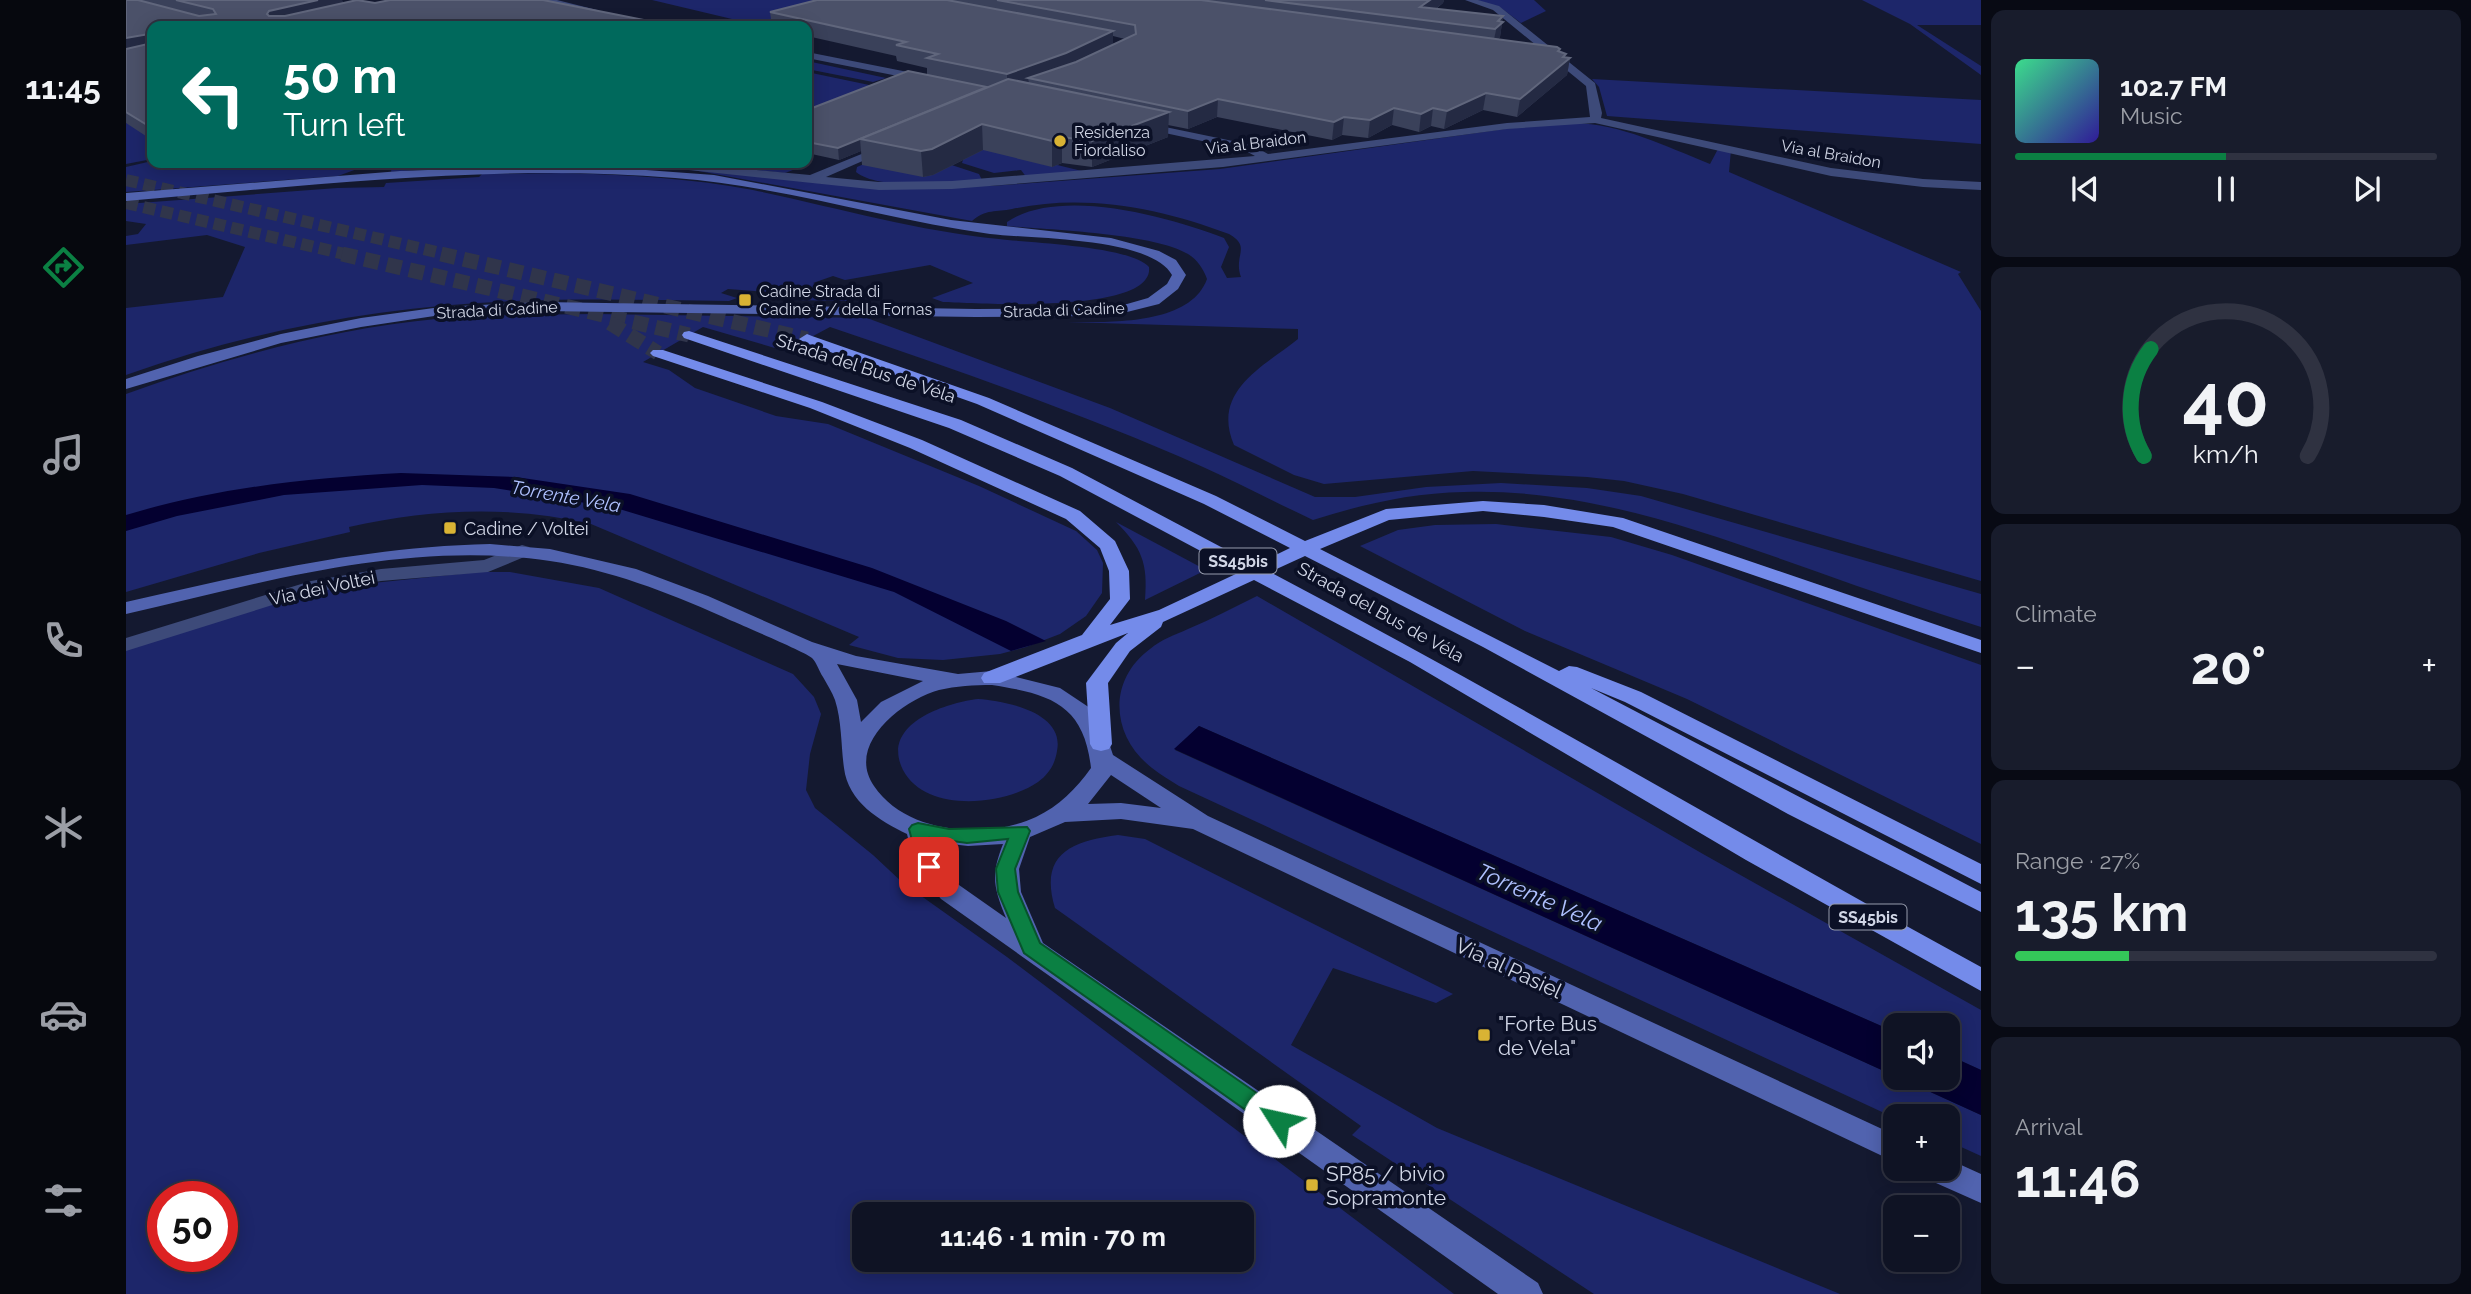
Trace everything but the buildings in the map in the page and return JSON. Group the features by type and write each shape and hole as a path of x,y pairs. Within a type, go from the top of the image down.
{"highway":[{"name":"Strada del Bus de Véla","path":"689,335 955,424 1066,472 1416,658 1755,854 1981,980"},
{"name":"Strada del Bus de Véla","path":"807,339 983,401 1198,494 1490,643 1797,808 1981,902"},
{"path":"658,353 828,410 916,444 1073,515 1108,545 1119,571 1120,599 1089,639"},
{"path":"992,678 1089,639 1166,614 1340,532 1386,515 1483,506 1544,511 1616,522 1981,647"},
{"path":"1102,751 1097,683 1123,648 1166,614"},
{"path":"1490,643 1633,696 1981,875"}],"street":[{"path":"544,0 607,13"},
{"path":"1469,0 1496,8 1591,85 1597,113 1595,120"},
{"path":"812,56 938,82"},
{"path":"1542,56 1556,58"},
{"name":"Via al Braidon","path":"705,168 879,186 920,186 1113,174 1266,158 1507,126 1595,120 1831,172 1923,183 1981,186"},
{"path":"1128,122 1248,147 1266,158"},
{"path":"814,178 903,140"},
{"name":"Strada di Cadine","path":"126,197 483,170 581,168 709,177 980,229 1138,248 1172,263 1179,275 1176,285 1150,302 1112,311 558,307 443,311 374,319 308,331 233,350 126,384"},
{"name":"Via al Braidon","path":"834,170 869,181 920,186"},
{"path":"126,608 359,558 485,549 522,551 608,567 663,583 820,653 884,669 957,680"},
{"name":"Via dei Voltei","path":"126,645 268,598 311,587 381,575 488,566 522,551"},
{"path":"820,653 846,700 856,753 855,770 863,789 887,814 918,829 949,836 1020,831 1062,814 1082,798 1103,769 1102,751 1094,725 1077,707 1053,692 1024,682 992,678 957,680 925,687 898,699 877,716 863,734 856,753"},
{"name":"Via al Pasiel","path":"1102,751 1199,822 1883,1143"},
{"name":"Via al Pasiel","path":"1062,814 1121,811 1199,822"},
{"path":"918,829 929,867 950,892 1526,1294"},
{"path":"1020,831 1006,869 1008,892 1032,947"},
{"path":"1960,1179 1981,1189"}],"shaded area":[{"path":"652,0 860,0 766,21 740,21"},
{"path":"1477,0 1534,0 1546,11 1521,23 1501,8"},
{"path":"1862,0 1981,0 1981,25 1917,25 1981,66 1981,75 1910,24"},
{"path":"812,62 886,78 873,82 812,70"},
{"path":"812,73 874,86 812,109"},
{"path":"1592,79 1981,100 1981,144 1607,116 1599,87"},
{"path":"126,123 147,125 147,160 126,164"},
{"path":"1573,123 1626,132 1710,164 1718,149 1731,150 1729,172 1961,272 1958,274 1981,311 1981,581 1683,494 1624,481 1473,471 1324,484 1294,475 1234,445 1229,426 1229,410 1244,382 1298,339 1298,329 1067,322 1125,321 1166,313 1184,306 1198,294 1207,279 1202,268 1188,254 1151,241 1007,226 1007,222 1029,211 1056,206 1084,206 1145,214 1224,238 1229,247 1221,267 1227,278 1241,277 1241,248 1229,234 1149,210 1094,203 1039,204 986,213 972,221 682,168 827,184 991,186 1220,169 1512,128"},
{"path":"929,134 1086,172 1027,178 1021,170 994,173 962,163 963,160"},
{"path":"900,148 979,174 982,180 899,184 867,178 856,172 857,167"},
{"path":"147,162 147,168 357,168 338,176 126,192 126,167"},
{"path":"392,168 435,168 391,172"},
{"path":"734,168 798,168 785,173"},
{"path":"563,173 659,178 730,186 938,230 1102,250 1139,260 1149,267 1143,282 1124,293 1060,303 943,302 932,298 973,283 930,265 845,280 833,276 813,283 851,301 791,300 808,295 728,289 721,293 737,298 729,301 543,300 416,308 269,333 173,359 126,375 126,308 223,297 245,247 207,235 126,245 126,236 138,234 146,224 126,221 126,204 384,187 386,183 479,177 482,174"},
{"path":"596,314 867,318 1110,408 1315,497 1355,497 1426,487 1501,483 1587,488 1641,496 1981,594 1981,627 1686,527 1599,505 1554,497 1464,492 1426,495 1369,504 1313,520 1203,467 1111,428 830,327 785,351 703,327 643,362 669,370 695,388 776,416 828,424 979,486 1076,531 1097,550 1103,563 1102,593 1086,616 1060,634 1000,654 943,660 898,658 849,645 859,637 591,524 500,512 439,513 349,527 350,532 259,553 126,592 126,394 240,357 357,330 456,317"},
{"path":"1116,522 1206,570 1145,600 1145,576 1141,557 1132,540"},
{"path":"1496,524 1611,537 1672,555 1981,665 1981,844 1687,699 1525,631 1360,546 1398,530 1435,525"},
{"path":"478,572 510,572 599,588 793,674 814,697 821,714 810,754 806,790 815,808 903,883 1007,957 1454,1294 126,1294 126,650 287,598 335,587"},
{"path":"1257,596 1703,854 1981,1010 1981,1070 1960,1060 1960,1013 1883,1013 1883,1027 1199,726 1175,750 1883,1071 1883,1090 1926,1090 1957,1104 1883,1104 1883,1112 1179,786 1152,768 1138,755 1128,740 1122,725 1121,692 1126,677 1136,662 1150,649 1159,642"},
{"path":"978,699 1017,706 1043,718 1052,727 1057,738 1053,764 1038,782 1006,796 967,801 929,794 914,784 903,770 898,754 900,740 908,728 934,711"},
{"path":"1118,835 1145,839 1453,994 1436,1003 1333,968 1291,1045 1437,1128 1840,1294 1594,1294 1352,1135 1361,1126 1055,908 1051,875 1062,854 1086,841"},
{"path":"1960,1105 1981,1115 1981,1156 1960,1146"}],"water":[{"name":"Torrente Vela","path":"401,473 516,477 630,494 872,568 1006,621 1046,641 1011,651 894,592 616,508 494,488 422,485 284,495 177,516 126,531 126,515 193,498 297,481"},
{"name":"Torrente Vela","path":"1199,726 1883,1027 1883,1071 1174,749"},
{"path":"1960,1060 1981,1070 1981,1115 1926,1090 1960,1090"}],"tunnel":[{"path":"126,180 449,255"},
{"path":"126,203 349,255"},
{"path":"342,254 689,335"},
{"path":"441,254 807,339"},
{"path":"610,323 658,353"}],"place":[{"name":"Residenza Fiordaliso","path":"1060,141"},
{"name":"Cadine Strada di Cadine 5 / della Fornas","path":"745,300"},
{"name":"Cadine / Voltei","path":"450,528"},
{"name":"\"Forte Bus de Vela\"","path":"1484,1035"},
{"name":"SP85 / bivio Sopramonte","path":"1312,1185"}],"route":[{"path":"929,867 918,829 949,836 986,837 1020,831 1006,869 1008,892 1032,947 1279,1121"}]}
